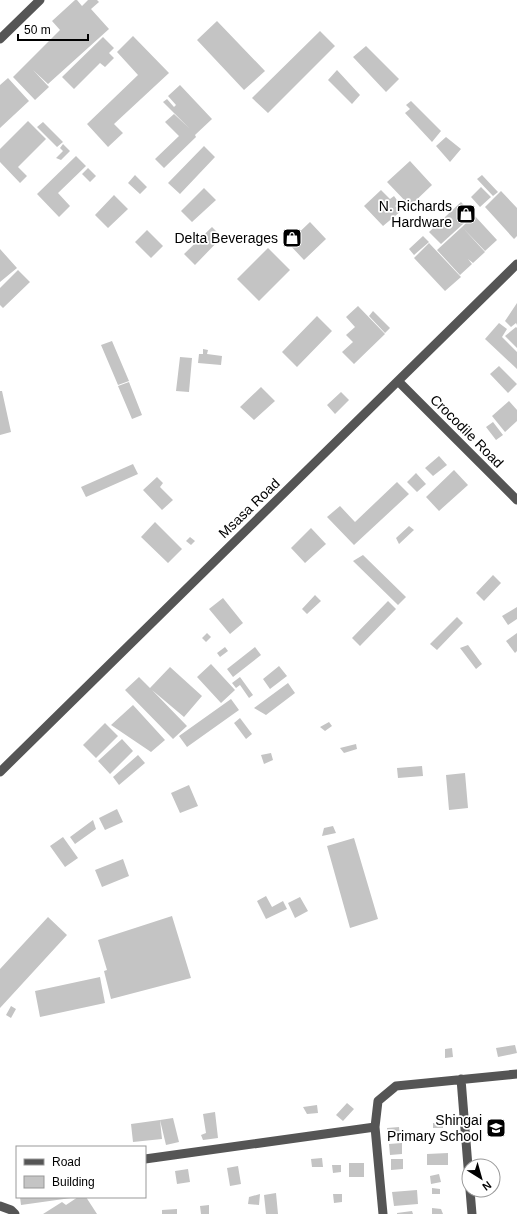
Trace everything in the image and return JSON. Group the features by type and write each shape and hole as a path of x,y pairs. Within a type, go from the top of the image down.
{"street":[{"path":"0,39 40,0"},
{"name":"Msasa Road","path":"0,772 517,264"},
{"name":"Crocodile Road","path":"398,381 517,500"},
{"path":"384,1214 375,1127 378,1101 396,1086 517,1074"},
{"path":"461,1079 467,1158"},
{"path":"146,1159 375,1127"},
{"path":"471,1198 472,1214"},
{"path":"0,1206 11,1210 15,1214"}],"building":[{"path":"75,0 77,0 82,6 88,0 97,0 99,2 91,9 109,29 48,84 33,70 49,87 35,100 13,77 60,30 52,21"},
{"path":"217,21 265,71 244,90 197,40"},
{"path":"320,31 335,46 268,113 252,98"},
{"path":"133,36 169,73 114,124 123,133 108,147 87,124 138,75 117,52"},
{"path":"103,37 114,48 109,53 114,58 105,67 100,63 74,89 62,77"},
{"path":"366,46 399,79 386,92 353,57"},
{"path":"337,70 360,95 352,104 328,80"},
{"path":"8,78 29,101 0,128 0,85"},
{"path":"180,85 212,119 164,168 155,159 179,136 165,122 174,114 189,128 163,102 167,99 174,107 176,105 168,96"},
{"path":"411,101 441,131 432,142 405,113 410,109 406,105"},
{"path":"28,121 46,139 18,167 27,176 20,183 0,162 0,149"},
{"path":"43,122 63,142 57,147 37,127"},
{"path":"446,137 461,149 450,162 436,146"},
{"path":"63,144 70,151 61,160 56,158 63,151 60,148"},
{"path":"204,146 215,157 180,194 168,183"},
{"path":"76,156 86,166 58,193 70,206 59,217 37,194"},
{"path":"410,161 432,185 410,206 387,182"},
{"path":"88,168 96,176 90,182 82,174"},
{"path":"135,175 147,187 140,194 128,183"},
{"path":"482,175 498,192 493,196 477,179"},
{"path":"481,187 491,197 480,207 471,197"},
{"path":"204,188 216,200 192,222 181,211"},
{"path":"381,190 390,199 394,196 399,203 395,206 401,211 383,226 364,206"},
{"path":"501,191 517,208 517,236 514,239 485,207"},
{"path":"114,195 128,209 108,228 95,215"},
{"path":"461,202 473,215 441,244 429,232"},
{"path":"474,215 497,240 485,251 462,227"},
{"path":"310,222 326,239 304,260 288,243"},
{"path":"212,227 222,237 195,265 184,254"},
{"path":"462,227 485,252 473,263 468,259 472,264 460,275 437,250"},
{"path":"147,230 163,246 151,258 135,242"},
{"path":"423,236 429,242 414,255 409,249"},
{"path":"429,243 461,277 445,291 414,258"},
{"path":"268,248 290,270 259,301 237,279"},
{"path":"0,249 17,268 0,282"},
{"path":"18,270 30,282 3,308 0,305 0,288"},
{"path":"517,303 517,325 516,323 511,327 505,321"},
{"path":"358,306 385,334 354,364 342,352 353,342 346,335 355,327 346,317"},
{"path":"373,311 390,328 385,333 369,316"},
{"path":"317,316 332,331 297,367 282,352"},
{"path":"499,323 507,329 502,337 517,352 517,369 485,339"},
{"path":"516,327 517,328 517,348 505,336"},
{"path":"112,341 129,381 118,385 101,345"},
{"path":"203,349 208,350 207,354 222,356 221,365 198,363 199,354 203,354"},
{"path":"180,357 192,358 189,392 176,391"},
{"path":"499,366 517,384 508,393 490,374"},
{"path":"129,382 142,415 132,419 118,386"},
{"path":"261,387 275,401 254,420 240,407"},
{"path":"0,391 2,391 11,432 0,435"},
{"path":"341,392 349,400 335,414 327,405"},
{"path":"509,401 517,410 517,421 505,432 492,416"},
{"path":"493,422 503,435 496,440 486,427"},
{"path":"439,456 447,465 433,476 425,468"},
{"path":"133,464 138,474 86,497 81,487"},
{"path":"454,470 468,485 439,511 426,497"},
{"path":"416,473 426,484 417,492 407,482"},
{"path":"157,477 163,483 160,487 173,500 162,510 143,490"},
{"path":"397,482 409,494 354,545 327,517 340,506 355,522"},
{"path":"155,522 182,549 168,563 141,537"},
{"path":"409,526 414,530 399,544 396,538"},
{"path":"311,528 326,544 305,563 291,548"},
{"path":"190,537 195,541 191,545 186,541"},
{"path":"363,555 406,597 398,605 353,561"},
{"path":"493,575 501,583 484,601 476,593"},
{"path":"315,595 321,601 307,614 302,609"},
{"path":"223,598 243,623 230,634 209,609"},
{"path":"388,601 396,609 360,646 352,638"},
{"path":"517,607 517,619 508,625 502,616"},
{"path":"457,617 463,623 437,650 430,644"},
{"path":"207,633 211,637 206,642 202,638"},
{"path":"517,633 517,651 515,653 506,641"},
{"path":"468,645 482,664 476,669 460,648"},
{"path":"225,647 228,651 220,657 217,653"},
{"path":"255,647 261,655 233,677 227,669"},
{"path":"211,664 235,690 221,703 197,677"},
{"path":"279,666 287,676 270,689 263,679"},
{"path":"170,667 202,696 184,717 152,690 187,726 173,739 125,690 139,677 150,688"},
{"path":"240,677 253,695 249,698 240,685 236,688 232,683"},
{"path":"288,683 295,693 266,715 254,708"},
{"path":"231,699 239,710 187,747 179,736"},
{"path":"133,705 165,740 151,752 111,725"},
{"path":"240,718 252,734 246,739 234,723"},
{"path":"329,722 332,726 325,731 320,727"},
{"path":"105,723 118,736 96,758 83,745"},
{"path":"122,739 133,751 110,774 98,761"},
{"path":"356,744 357,749 344,753 340,748"},
{"path":"271,753 273,760 264,764 261,755"},
{"path":"138,755 145,763 119,785 113,777"},
{"path":"422,766 423,776 398,778 397,768"},
{"path":"465,773 468,808 449,810 446,775"},
{"path":"189,785 198,806 180,813 171,793"},
{"path":"117,809 123,822 105,830 99,818"},
{"path":"93,820 96,829 75,844 70,837"},
{"path":"333,826 336,833 322,836 324,828"},
{"path":"63,837 78,858 65,867 50,846"},
{"path":"354,838 378,919 350,928 327,846"},
{"path":"123,859 129,876 102,887 95,870"},
{"path":"266,896 272,907 283,901 287,909 266,919 257,901"},
{"path":"300,897 308,911 295,918 288,903"},
{"path":"172,916 191,978 111,999 104,971 107,970 98,940"},
{"path":"48,917 67,935 0,1008 0,969"},
{"path":"100,977 105,1003 40,1017 35,991"},
{"path":"11,1006 16,1009 11,1018 6,1015"},
{"path":"515,1045 517,1053 498,1057 496,1048"},
{"path":"452,1048 453,1057 445,1058 445,1049"},
{"path":"347,1103 354,1109 343,1121 336,1115"},
{"path":"317,1105 318,1113 307,1114 303,1107"},
{"path":"215,1112 218,1138 203,1140 201,1135 206,1133 203,1114"},
{"path":"173,1118 179,1142 166,1145 160,1120"},
{"path":"160,1120 162,1139 133,1142 131,1124"},
{"path":"433,1123 443,1123 443,1128 433,1128"},
{"path":"399,1127 400,1137 388,1138 387,1128"},
{"path":"402,1143 402,1154 390,1155 389,1144"},
{"path":"448,1153 448,1165 427,1165 427,1154"},
{"path":"322,1158 323,1167 312,1167 311,1159"},
{"path":"391,1159 403,1159 403,1169 391,1170"},
{"path":"349,1163 364,1163 364,1177 349,1177"},
{"path":"332,1165 341,1165 341,1172 333,1173"},
{"path":"238,1166 241,1184 230,1186 227,1168"},
{"path":"188,1169 190,1182 177,1184 175,1171"},
{"path":"439,1174 441,1182 431,1184 430,1176"},
{"path":"432,1188 440,1189 440,1194 432,1194"},
{"path":"417,1190 418,1204 394,1206 392,1192"},
{"path":"276,1193 278,1214 266,1214 264,1195"},
{"path":"260,1194 259,1205 248,1204 249,1197"},
{"path":"333,1194 342,1194 342,1202 334,1203"},
{"path":"20,1198 71,1198 21,1205"},
{"path":"76,1198 87,1198 97,1214 43,1214 62,1202 66,1205"},
{"path":"209,1205 209,1214 201,1214 200,1206"},
{"path":"432,1208 441,1209 443,1214 432,1214"},
{"path":"177,1209 177,1214 162,1214 162,1210"},
{"path":"412,1211 413,1214 397,1214 397,1213"}],"place":[{"name":"N. Richards Hardware","path":"466,214"},
{"name":"Delta Beverages","path":"292,238"},
{"name":"Shingai Primary School","path":"496,1128"}]}
